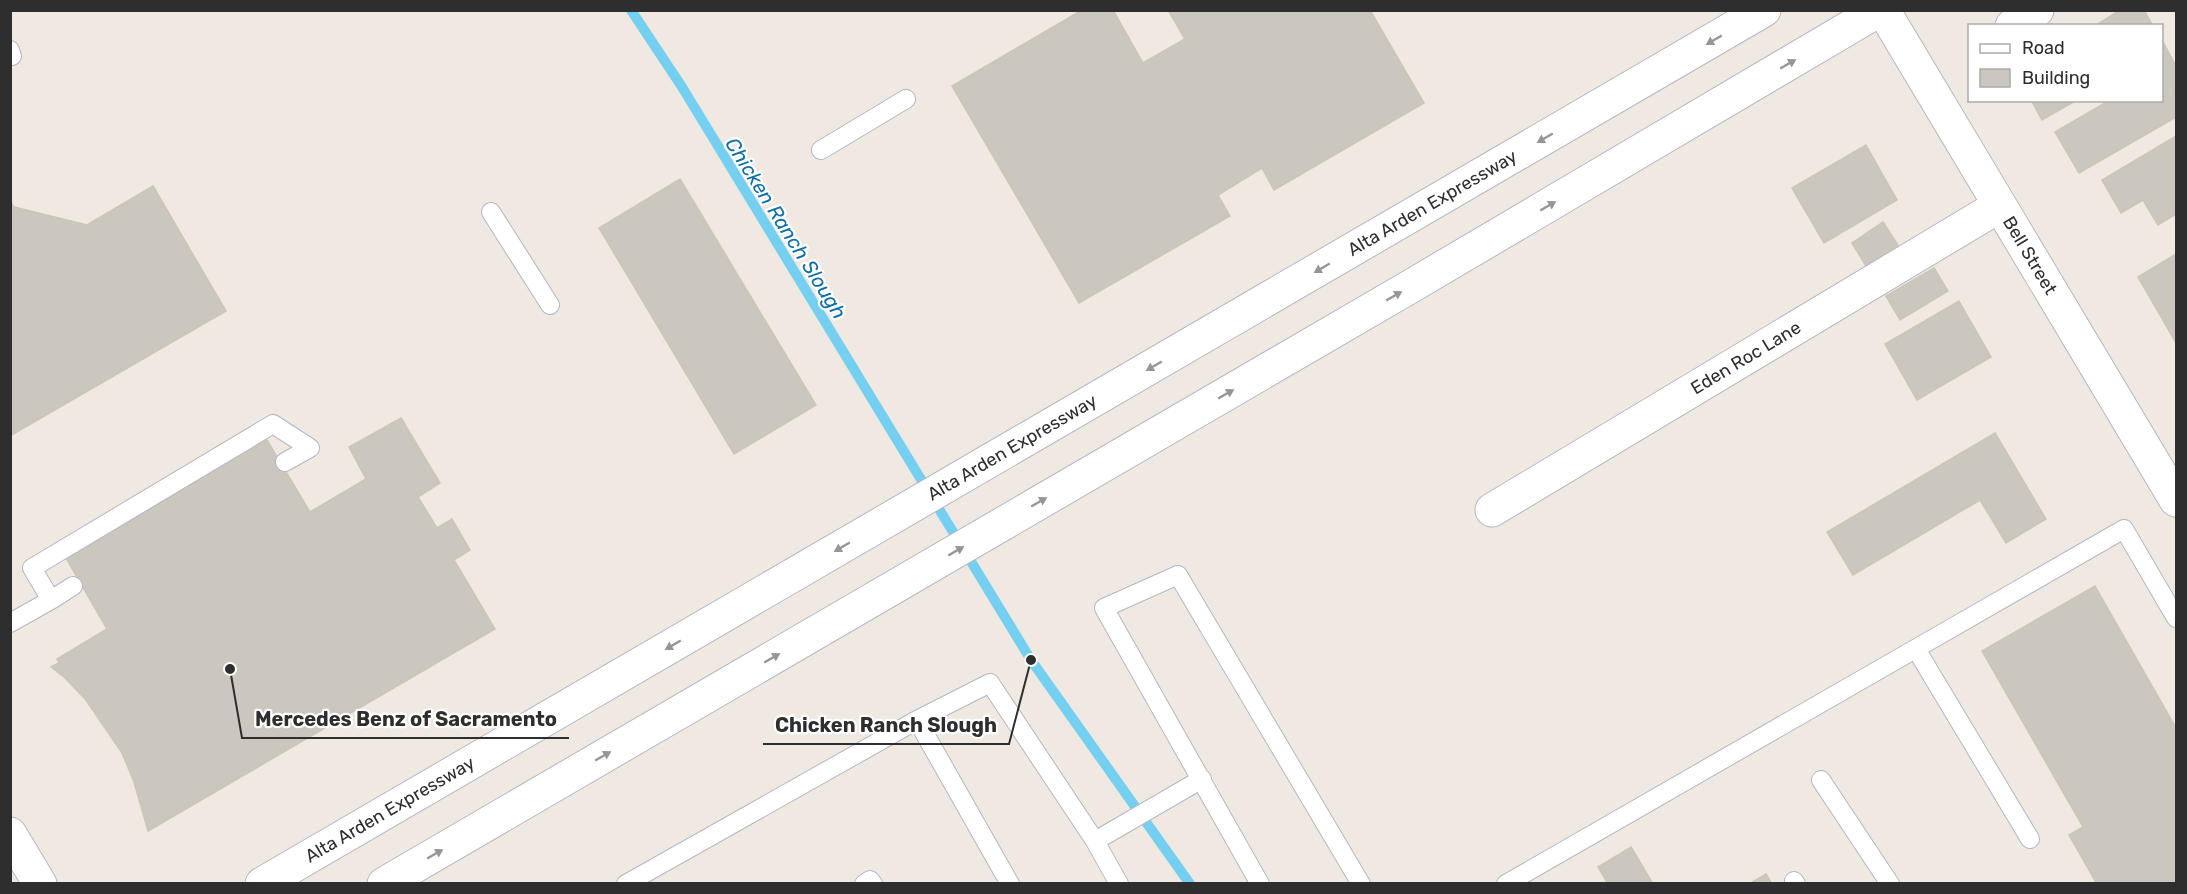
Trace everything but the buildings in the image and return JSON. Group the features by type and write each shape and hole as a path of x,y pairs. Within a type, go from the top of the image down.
{"main road":[{"name":"Alta Arden Expressway","path":"262,884 1764,10"},
{"name":"Bell Street","path":"1881,10 2173,486"},
{"path":"384,884 1881,10"},
{"path":"2015,24 2037,10"},
{"name":"Eden Roc Lane","path":"1492,510 2000,206"},
{"path":"10,834 40,884"}],"lane":[{"path":"821,150 906,99"},
{"path":"491,212 550,305"},
{"path":"51,600 33,568 273,424 310,447 285,462"},
{"path":"1506,884 2124,529 2176,618"},
{"path":"1260,884 1203,779 1104,608 1178,575 1361,884"},
{"path":"10,623 73,586"},
{"path":"1916,649 2030,839"},
{"path":"626,884 917,720 990,683 1095,841 1119,884"},
{"path":"917,720 1010,884"},
{"path":"1095,841 1203,779"},
{"path":"1821,780 1890,884"},
{"path":"864,884 870,880 873,884"}],"waterway":[{"name":"Chicken Ranch Slough","path":"631,10 682,87 1031,660 1190,884"}],"place":[{"name":"Chicken Ranch Slough","path":"1031,660"},
{"name":"Mercedes Benz of Sacramento","path":"230,669"}]}
